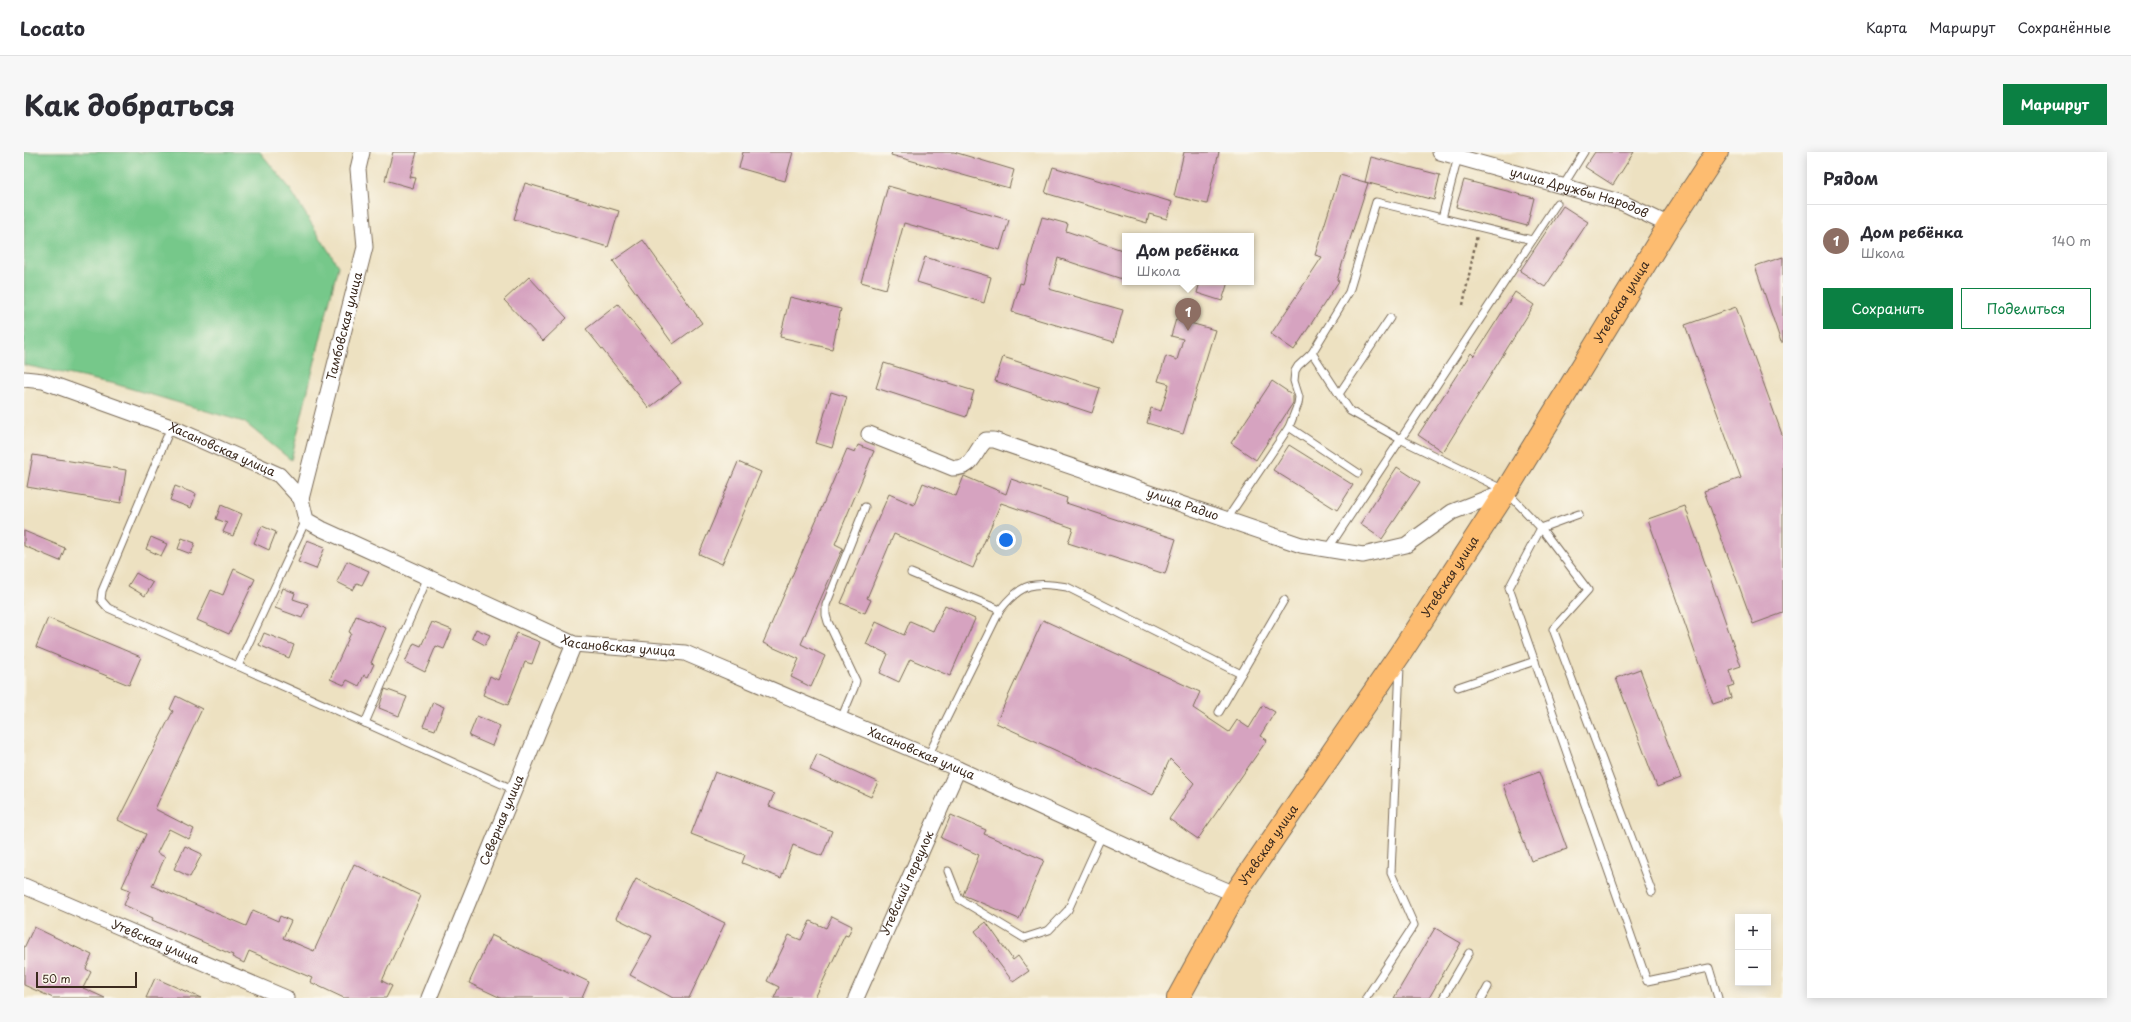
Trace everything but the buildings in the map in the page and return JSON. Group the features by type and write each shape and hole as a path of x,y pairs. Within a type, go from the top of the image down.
{"main road":[{"name":"Утевская улица","path":"1178,998 1235,894 1400,654 1506,491 1669,225 1717,152"}],"street":[{"name":"Тамбовская улица","path":"301,499 366,247 358,169 362,152"},
{"name":"улица Дружбы Народов","path":"1440,152 1631,206 1669,225"},
{"name":"Хасановская улица","path":"24,379 43,381 171,427 279,475 301,499 306,520 574,644 685,653 958,768 1178,870 1235,894"},
{"name":"улица Радио","path":"869,434 953,468 962,468 970,463 980,445 986,440 994,440 1301,545 1363,555 1406,545 1452,512 1506,491"},
{"name":"Северная улица","path":"430,998 574,644"},
{"name":"Утевский переулок","path":"856,998 958,768"},
{"name":"Утевская улица","path":"24,886 282,997"}],"lane":[{"path":"1564,186 1584,152"},
{"path":"1442,218 1458,157"},
{"path":"1227,519 1289,427 1298,404 1299,397 1294,376 1298,366 1312,353 1349,292 1376,202 1532,240"},
{"path":"1328,549 1556,202"},
{"path":"1339,394 1390,318"},
{"path":"1312,353 1350,411 1400,439 1506,491 1541,528 1588,590 1554,629 1652,892"},
{"path":"171,427 102,590 102,600 108,608 515,790"},
{"path":"1289,427 1358,473"},
{"path":"841,719 856,681 828,622 826,605 865,507"},
{"path":"1579,514 1541,528 1509,588 1647,981 1709,968 1718,998"},
{"path":"238,666 306,520"},
{"path":"911,573 1000,610"},
{"path":"365,723 428,577"},
{"path":"928,756 1000,610 1012,595 1028,586 1046,583 1067,587 1241,674"},
{"path":"1219,712 1284,600"},
{"path":"1366,998 1414,925 1391,873 1400,654"},
{"path":"1458,687 1534,661"},
{"path":"948,872 959,899 1024,938 1049,930 1068,910 1102,835"},
{"path":"1442,998 1469,953"},
{"path":"1482,998 1488,987"}],"path":[{"path":"1463,305 1479,227"}],"green space":[{"path":"24,152 260,152 288,186 338,266 291,460 244,422 115,384 24,365"}],"place":[{"name":"Дом ребёнка","path":"1188,331"}]}
